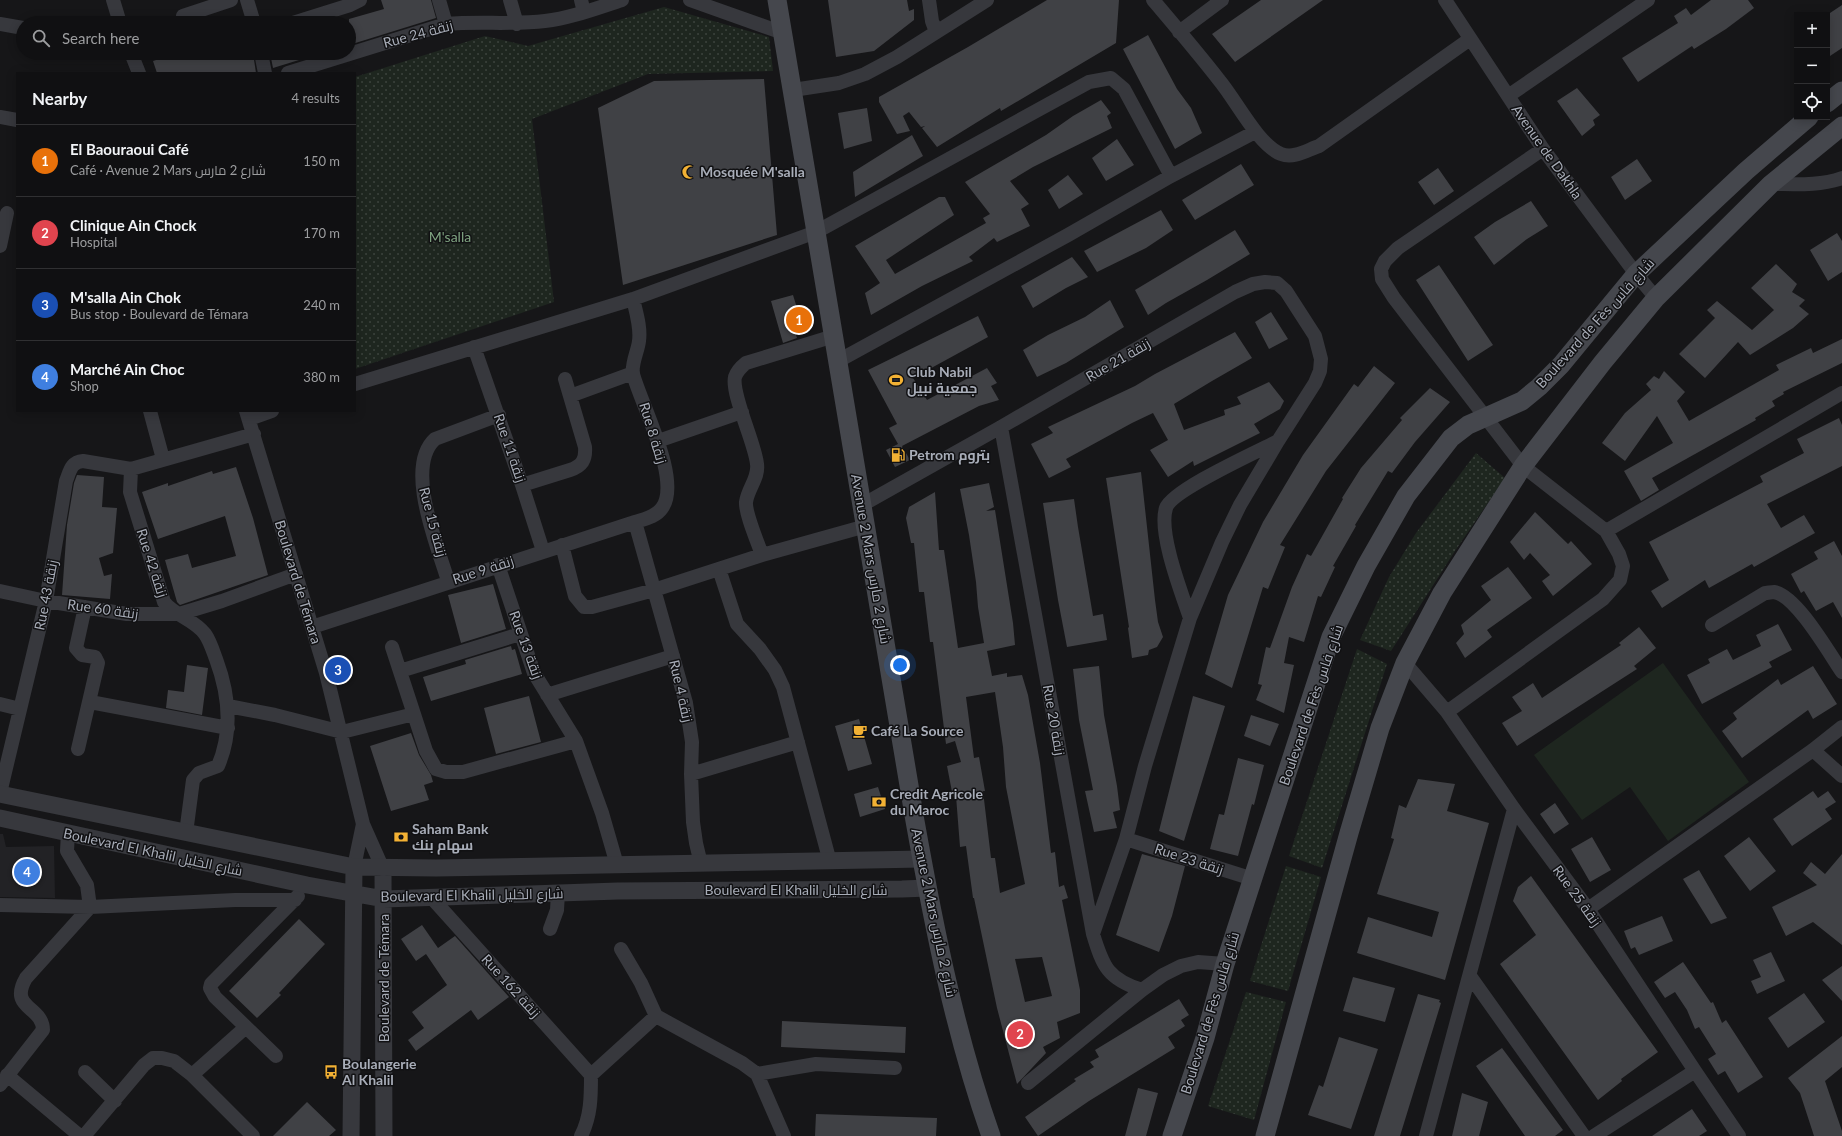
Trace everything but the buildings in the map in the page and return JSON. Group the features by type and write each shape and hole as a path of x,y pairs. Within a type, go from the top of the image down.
{"main road":[{"name":"Avenue 2 Mars شارع 2 مارس","path":"777,0 922,859 934,922 963,1044 991,1136"},
{"path":"1830,101 1842,91"},
{"name":"Boulevard de Fès شارع فاس","path":"1172,1136 1206,1038 1225,964 1331,637 1366,566 1406,496 1451,438 1468,425 1522,401 1539,387 1561,365 1636,274 1746,171 1806,120"},
{"name":"Boulevard de Fès شارع فاس","path":"1267,1136 1380,728 1405,663 1442,593 1524,466 1603,362 1656,298 1771,184 1842,126"}],"street":[{"path":"113,0 118,16"},
{"path":"183,16 230,0"},
{"path":"247,0 252,16"},
{"path":"315,16 350,5 360,0"},
{"path":"439,0 446,24"},
{"path":"510,0 517,24"},
{"name":"Rue 24 زنقة","path":"356,52 446,24 468,22 517,24 546,21 582,6 622,0"},
{"path":"690,0 783,33"},
{"path":"929,0 932,21 936,32"},
{"path":"793,90 839,83 865,74 987,0"},
{"path":"1153,0 1220,81 1240,108 1255,132 1269,146 1286,155 1292,156 1319,146 1470,38"},
{"path":"1179,32 1222,0"},
{"name":"Avenue de Dakhla","path":"1445,0 1543,149 1636,274 1656,298"},
{"path":"1508,96 1648,0"},
{"path":"0,24 16,27"},
{"path":"134,60 139,72"},
{"path":"262,60 265,72"},
{"name":"Rue 24 زنقة","path":"291,72 330,60"},
{"path":"356,384 633,299 816,232 1089,82 1107,78 1116,80 1124,89 1171,176"},
{"path":"0,117 16,120"},
{"path":"838,361 1068,235 1171,176 1255,132"},
{"path":"1448,712 1603,599 1620,580 1623,566 1619,554 1606,531 1524,466 1394,298 1382,279 1381,269 1385,261 1398,248 1543,149"},
{"path":"1771,184 1814,184 1830,182 1842,178"},
{"path":"0,246 8,213"},
{"name":"Rue 21 زنقة","path":"862,505 1235,292 1253,284 1265,282 1277,283 1286,291 1315,336 1321,359 1320,371 1315,383 1240,505 1222,542 1190,618 1145,766 1126,839 1093,934"},
{"name":"Rue 8 زنقة","path":"633,299 639,335 633,372 658,441 666,478 666,500 661,509 654,515"},
{"path":"762,555 746,505 756,476 757,462 734,384 735,378 740,367 746,363 834,336"},
{"name":"Rue 11 زنقة","path":"474,347 499,415 542,551"},
{"path":"570,396 633,372"},
{"path":"522,485 570,470 583,462 585,447 565,379"},
{"path":"1606,531 1842,393"},
{"path":"150,412 163,459"},
{"path":"248,415 266,412"},
{"path":"658,441 742,412"},
{"name":"Boulevard de Témara","path":"248,415 342,732 363,824 383,868 384,1136"},
{"name":"Rue 15 زنقة","path":"448,581 425,505 422,489 422,476 426,452 429,444 435,439 499,415"},
{"name":"Rue 20 زنقة","path":"1001,427 1093,934 1100,959 1109,972 1124,984 1142,990"},
{"path":"131,469 254,434"},
{"path":"1190,618 1168,547 1164,522 1166,509 1170,501 1188,489 1278,441"},
{"name":"Rue 43 زنقة","path":"0,794 46,601 66,481 71,466 78,461 83,460 131,469"},
{"name":"Rue 42 زنقة","path":"131,469 131,496 164,602 170,609 196,624 205,634 221,673 228,706 228,728 218,766 199,773 193,780 186,833"},
{"name":"Rue 9 زنقة","path":"312,627 448,581 654,515"},
{"name":"Rue 4 زنقة","path":"635,522 686,703 692,742 691,774 696,843 701,864"},
{"path":"562,545 575,596 584,606 602,606 762,555 866,526"},
{"name":"Rue 13 زنقة","path":"498,565 534,673 576,741 602,813 617,865"},
{"path":"719,569 737,624 760,649 775,670 783,687 830,862"},
{"name":"Rue 60 زنقة","path":"0,591 46,601 127,614 179,614 222,601 296,574"},
{"path":"1712,625 1765,593 1774,592 1782,594 1794,604 1808,621 1842,672"},
{"path":"78,749 98,663 95,657 82,655 76,650 85,607"},
{"path":"400,671 520,634"},
{"path":"392,647 431,763 436,769 446,772 463,772 576,741"},
{"path":"547,695 673,656"},
{"name":"Rue 25 زنقة","path":"1405,663 1448,712 1514,809 1588,909 1694,1071 1739,1136"},
{"path":"90,702 228,728"},
{"path":"0,704 20,709"},
{"path":"228,706 275,715 342,732 414,714"},
{"path":"1588,909 1813,750 1842,727"},
{"path":"691,774 798,742"},
{"path":"1813,750 1842,776"},
{"name":"Boulevard El Khalil شارع الخليل","path":"0,794 354,867 383,868 701,864 922,859"},
{"path":"1426,1136 1514,809"},
{"name":"Boulevard El Khalil شارع الخليل","path":"0,818 307,885 384,899 618,891 902,890 928,888"},
{"name":"Boulevard de Témara","path":"351,1136 354,867 363,824"},
{"path":"68,833 67,851 87,884 90,907 26,978 22,985 20,992 22,1001 38,1017 43,1025 41,1034 4,1080 80,1136"},
{"name":"Rue 23 زنقة","path":"1126,839 1253,879"},
{"path":"276,1056 215,997 210,988 211,984 295,900 307,885"},
{"path":"550,929 556,910 558,893"},
{"name":"Rue 162 زنقة","path":"431,897 591,1075"},
{"path":"0,904 90,907 235,900 295,900"},
{"path":"621,948 641,983 656,1016 742,1063 757,1074 784,1136"},
{"path":"1028,1084 1142,990 1163,975 1181,966 1198,962 1225,964"},
{"path":"1470,976 1584,1136"},
{"path":"581,1136 586,1126 590,1108 591,1075 656,1016"},
{"path":"192,1075 246,1027"},
{"path":"84,1136 144,1065 153,1058 162,1058 174,1061 192,1075 253,1136"},
{"path":"757,1074 816,1064 895,1068"},
{"path":"1594,1136 1694,1071"},
{"path":"85,1072 115,1101"}],"shaded area":[{"path":"0,834 3,834 6,847 54,846 55,898 0,897"}],"green space":[{"name":"M'salla","path":"664,7 769,37 773,71 648,74 532,119 554,302 356,369 356,77 485,36 528,46"},
{"path":"1476,453 1505,478 1455,551 1391,651 1360,640 1389,577 1416,533"},
{"path":"1357,649 1387,664 1322,868 1289,856"},
{"path":"1663,663 1749,782 1668,841 1630,787 1582,820 1534,755"},
{"path":"1286,866 1321,877 1288,991 1250,981"},
{"path":"1246,992 1286,1002 1254,1120 1208,1106"}],"place":[{"name":"Mosquée M'salla","path":"689,172"},
{"name":"El Baouraoui Café","path":"799,320"},
{"name":"Club Nabil جمعية نبيل","path":"896,380"},
{"name":"Petrom بتروم","path":"898,455"},
{"name":"M'salla Ain Chok","path":"338,670"},
{"name":"Café La Source","path":"860,731"},
{"name":"Credit Agricole du Maroc","path":"879,802"},
{"name":"Saham Bank سهام بنك","path":"401,837"},
{"name":"Marché Ain Choc","path":"27,872"},
{"name":"Clinique Ain Chock","path":"1020,1034"},
{"name":"Boulangerie Al Khalil","path":"331,1072"}]}
